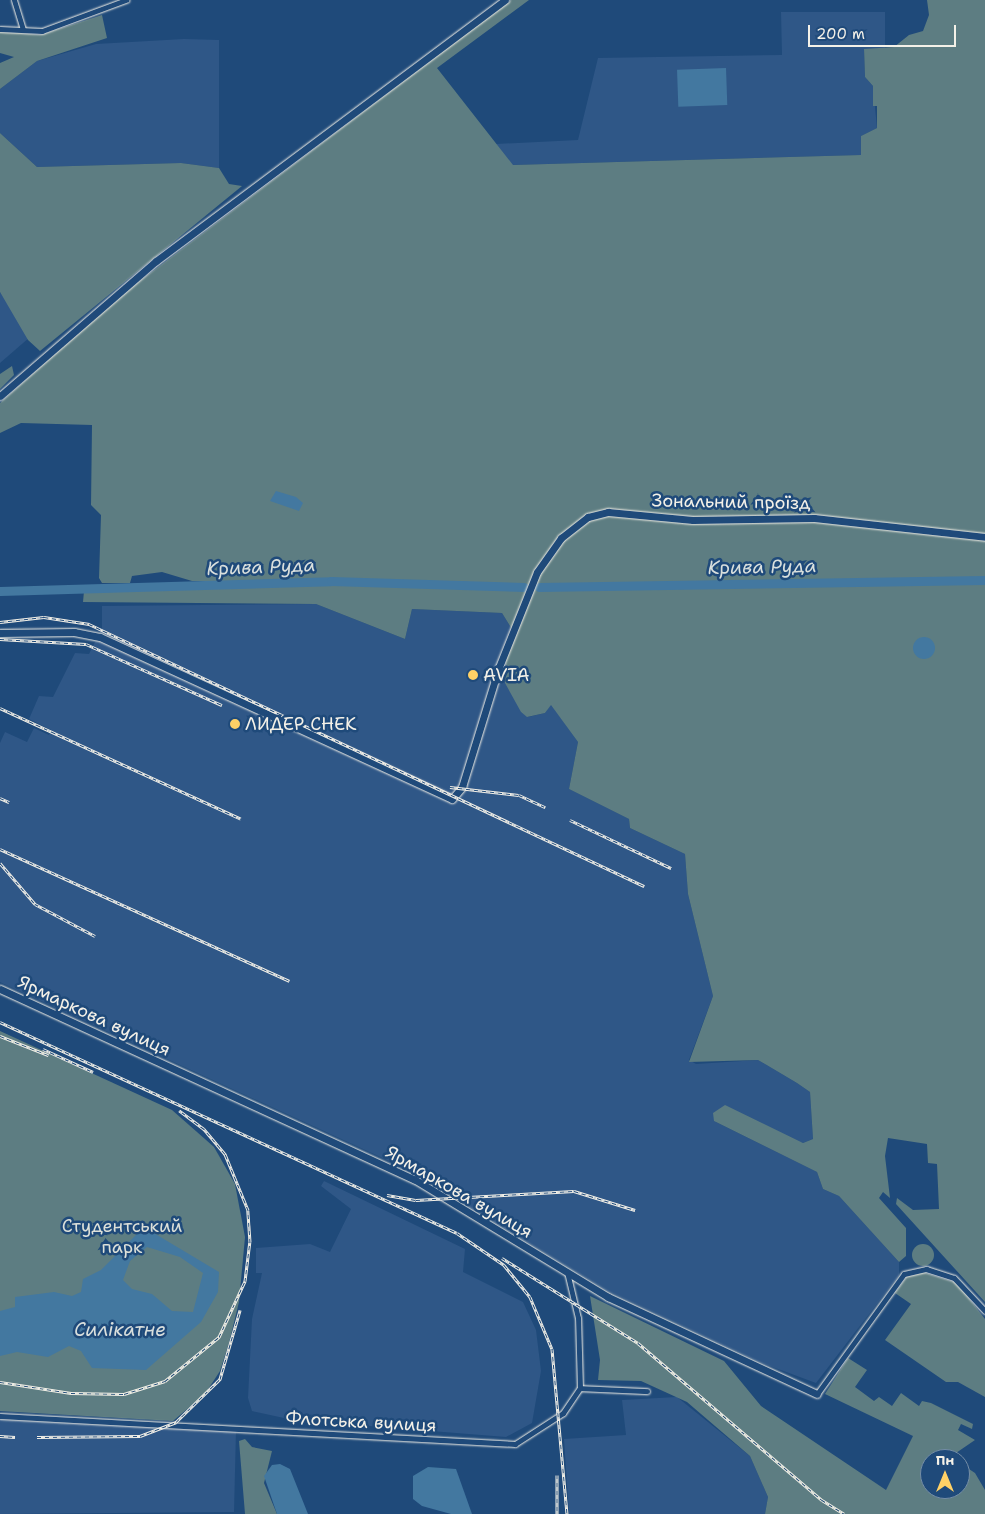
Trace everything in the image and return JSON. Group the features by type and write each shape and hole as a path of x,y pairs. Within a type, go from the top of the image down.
{"street":[{"path":"14,0 24,19 23,30"},
{"path":"104,0 106,8"},
{"path":"0,29 42,32 126,0"},
{"path":"0,396 156,261 505,0"},
{"name":"Зональний проїзд","path":"0,633 100,637 450,799 462,787 512,633 549,553 581,522 603,512 693,520 814,518 985,537"},
{"name":"Ярмаркова вулиця","path":"0,989 414,1180 608,1297 817,1394"},
{"path":"817,1394 904,1274 926,1269 954,1278 985,1311"},
{"path":"567,1272 578,1318 580,1388 647,1391"},
{"name":"Флотська вулиця","path":"0,1416 508,1444 523,1441 563,1413 580,1388"}],"shaded area":[{"path":"781,12 885,12 885,49 864,49 865,77 873,86 877,128 861,136 861,155 512,165 496,144 578,140 598,58 782,55"},
{"path":"184,39 219,40 219,168 181,163 37,167 0,133 0,89 37,61 96,44"},
{"path":"0,292 30,337 0,363"},
{"path":"316,604 405,639 412,609 502,613 515,634 521,712 528,717 545,713 551,704 578,742 569,789 629,819 630,828 685,854 688,894 713,996 689,1060 696,1064 758,1060 797,1083 810,1092 813,1139 803,1143 714,1121 817,1172 823,1189 839,1196 899,1262 899,1275 816,1383 762,1363 608,1291 409,1170 0,982 0,743 5,732 27,742 34,728 49,735 51,730 29,719 39,696 53,697 75,653 89,654 102,628 102,606"},
{"path":"324,1181 465,1249 463,1272 523,1302 536,1330 541,1371 532,1423 506,1437 369,1426 324,1417 284,1418 252,1411 248,1398 252,1319 262,1273 256,1273 256,1248 310,1244 330,1252 351,1209 321,1186"},
{"path":"677,1397 750,1456 768,1497 765,1514 569,1514 564,1439 626,1435 622,1400"},
{"path":"0,1418 236,1430 234,1512 0,1514"}],"green space":[{"path":"511,0 529,0 437,68 513,165 861,155 861,136 877,128 877,106 873,106 873,86 865,77 864,49 894,47 909,35 923,31 929,15 927,0 985,0 985,1302 896,1204 897,1198 913,1210 939,1209 937,1164 928,1163 927,1144 888,1138 885,1156 890,1198 883,1192 879,1198 906,1228 906,1256 899,1262 839,1196 823,1189 817,1172 714,1121 713,1113 725,1105 803,1143 813,1139 810,1092 797,1083 758,1060 689,1062 713,996 688,894 685,854 630,828 629,819 569,789 578,742 551,705 545,713 527,717 521,712 505,683 506,659 515,634 502,613 412,609 405,639 316,604 83,602 84,591 244,587 246,581 192,581 162,572 132,576 130,583 102,583 99,578 101,515 91,505 92,425 21,423 0,433 0,403 120,296"},
{"path":"102,15 107,38 37,61 0,89 0,63 14,57 0,53 0,31 40,35"},
{"path":"0,133 37,167 181,163 219,168 229,184 242,186 40,351 28,340 0,292"},
{"path":"12,366 14,375 0,389 0,374"},
{"name":"Студентський парк","path":"0,1031 172,1110 214,1147 235,1184 245,1237 239,1302 229,1343 220,1371 205,1394 173,1421 0,1411"},
{"path":"923,1244 931,1247 934,1255 931,1263 923,1266 915,1263 912,1255 915,1247"},
{"path":"922,1272 957,1283 985,1319 985,1397 958,1382 946,1382 885,1340 911,1304 895,1293 908,1275"},
{"path":"590,1296 724,1361 761,1406 886,1490 913,1436 825,1394 848,1358 867,1370 855,1387 874,1401 879,1397 892,1406 901,1393 919,1406 922,1401 931,1403 973,1424 972,1429 961,1424 958,1430 975,1440 962,1449 920,1449 920,1499 970,1499 970,1470 975,1473 985,1490 985,1514 765,1514 768,1497 750,1456 687,1402 641,1381 598,1380 600,1360"},
{"path":"245,1439 252,1447 272,1451 264,1483 277,1514 245,1514 239,1441"}],"water":[{"path":"726,68 727,105 678,107 677,70"},
{"path":"276,491 296,497 303,503 299,511 270,501"},
{"path":"924,637 932,640 935,648 932,656 924,659 916,656 913,648 916,640"},
{"name":"Силікатне","path":"139,1232 152,1232 219,1272 218,1292 201,1322 146,1370 92,1368 81,1351 69,1346 48,1357 17,1352 0,1356 0,1311 15,1307 15,1297 54,1292 72,1296 81,1292 83,1279 101,1270","holes":["147,1247 180,1257 203,1273 193,1312 172,1311 152,1294 132,1289 123,1280 130,1261"]},
{"path":"280,1464 290,1469 308,1514 277,1514 264,1476 272,1465"},
{"path":"428,1467 456,1469 472,1514 451,1514 422,1506 413,1499 413,1476"}],"waterway":[{"name":"Крива Руда","path":"539,587 985,580"},
{"name":"Крива Руда","path":"0,591 331,581 524,587"}],"railway":[{"path":"0,622 44,617 89,624 644,886"},
{"path":"0,639 86,644 222,705"},
{"path":"0,708 241,819"},
{"path":"450,787 519,795 545,807"},
{"path":"0,798 9,802"},
{"path":"570,820 671,868"},
{"path":"0,849 289,981"},
{"path":"0,863 35,904 95,936"},
{"path":"0,1022 457,1233 504,1265 530,1297 552,1349 567,1514"},
{"path":"0,1036 48,1055"},
{"path":"43,1049 93,1072"},
{"path":"0,1382 71,1393 124,1394 165,1381 219,1337 245,1281 250,1242 248,1210 225,1154 204,1129 179,1110"},
{"path":"387,1195 416,1200 574,1191 635,1210"},
{"path":"502,1258 638,1343 822,1500 844,1514"},
{"path":"37,1437 140,1436 176,1422 220,1379 240,1310"},
{"path":"0,1436 15,1437"},
{"path":"557,1475 557,1514"}],"place":[{"name":"AVIA","path":"473,675"},
{"name":"ЛИДЕР СНЕК","path":"235,724"}]}
